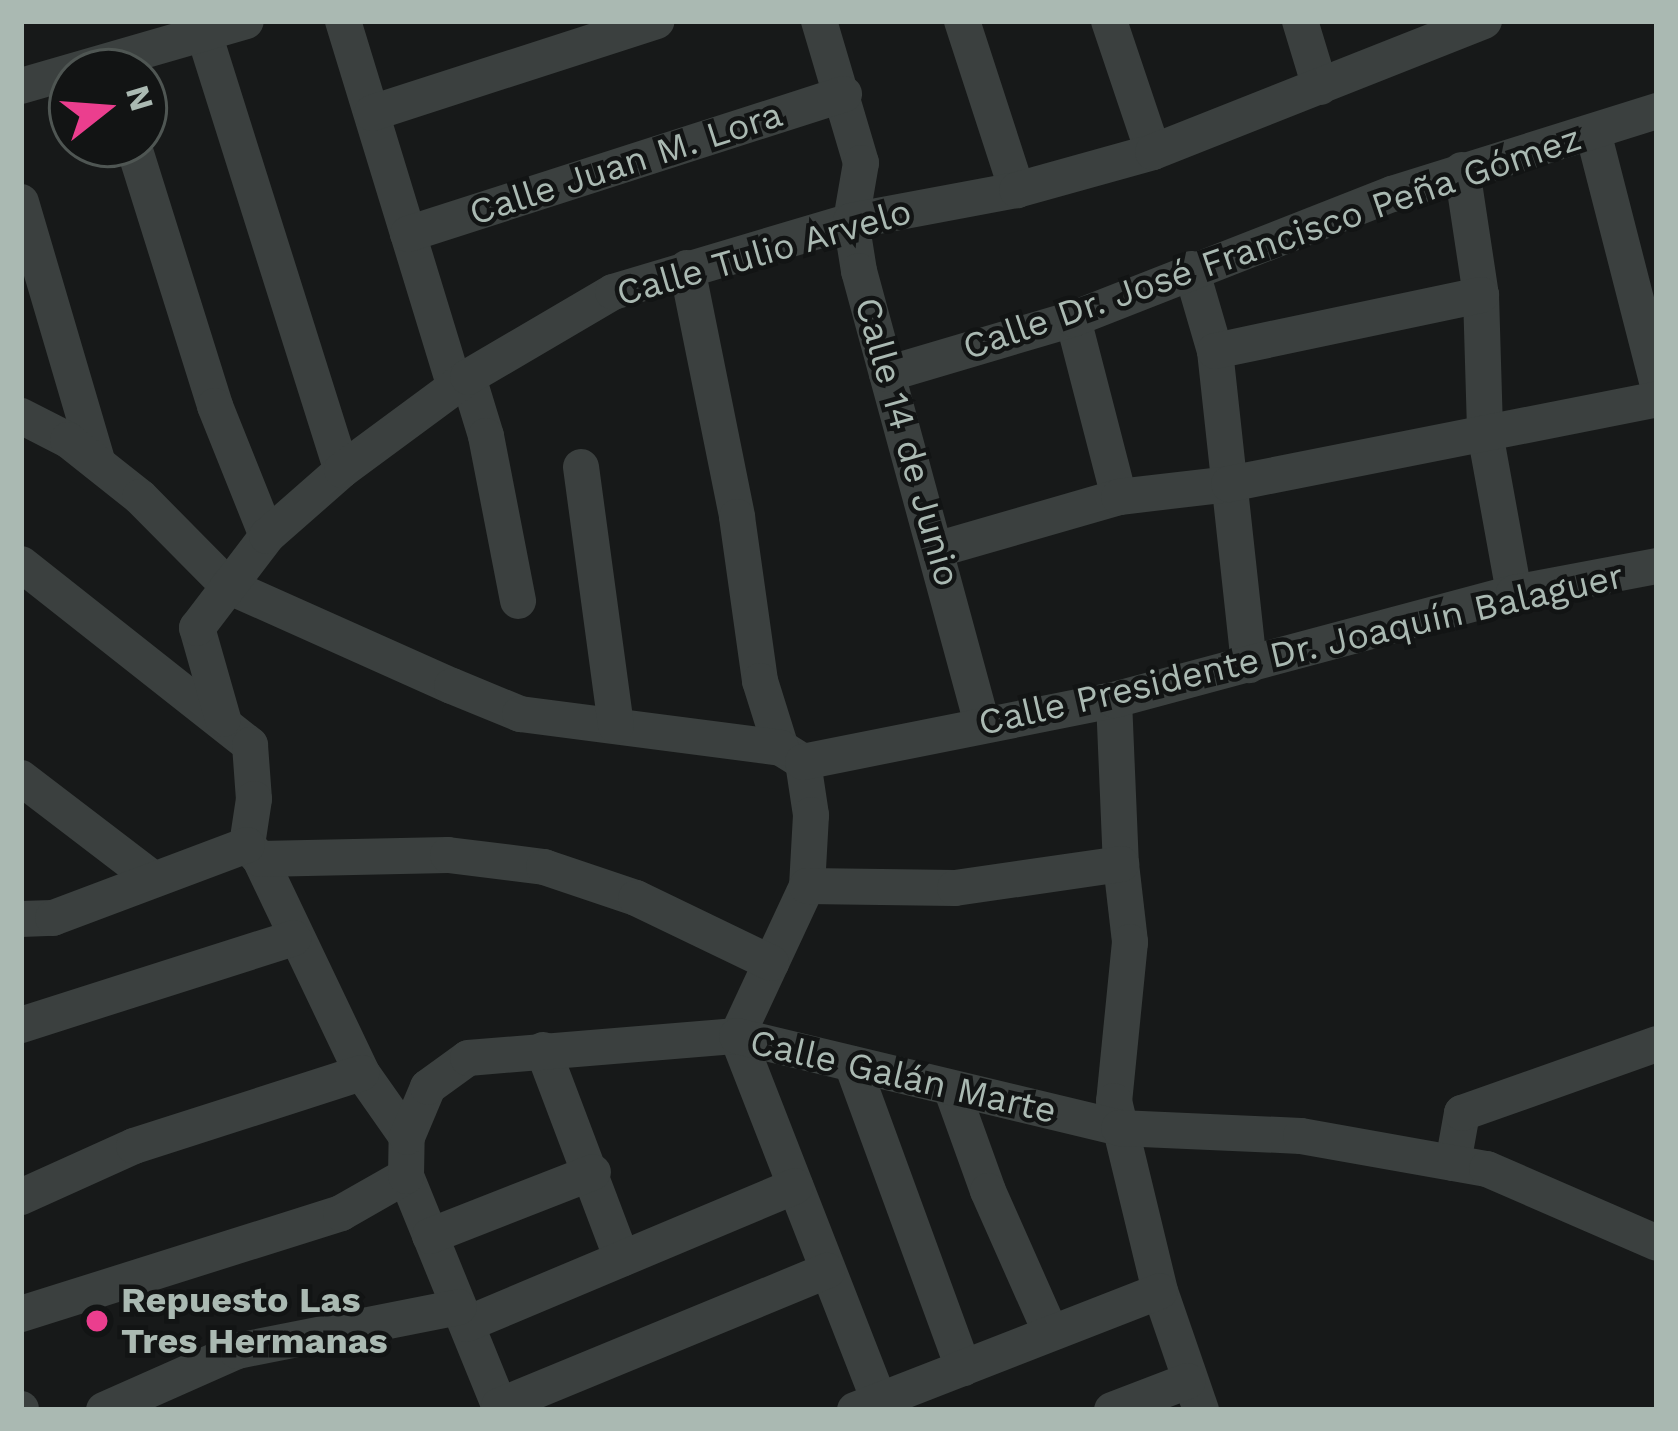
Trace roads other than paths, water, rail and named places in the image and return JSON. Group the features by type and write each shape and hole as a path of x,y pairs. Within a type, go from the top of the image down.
{"street":[{"path":"150,48 202,27 246,21"},
{"path":"343,21 408,234 461,382 486,436 518,601"},
{"path":"372,113 656,21"},
{"name":"Calle 14 de Junio","path":"820,21 861,163 851,220 887,374 939,549 982,724"},
{"path":"962,21 1017,190"},
{"path":"1109,21 1153,152"},
{"path":"1300,21 1320,87"},
{"name":"Calle Tulio Arvelo","path":"407,1137 362,1073 253,852 250,745 223,719 197,628 267,536 342,470 461,382 613,292 851,220 1017,190 1153,152 1320,87 1403,37 1484,21"},
{"path":"202,27 342,470"},
{"name":"Calle Juan M. Lora","path":"408,234 844,94"},
{"name":"Calle Dr. José Francisco Peña Gómez","path":"887,374 1073,320 1191,269 1462,170 1657,112"},
{"path":"1593,132 1657,381"},
{"path":"141,168 215,406 267,536"},
{"path":"1462,170 1481,295 1485,433 1514,593"},
{"path":"21,202 98,464"},
{"path":"687,268 737,517 760,681 811,814 807,886 737,1036 827,1271 872,1407 1160,1291"},
{"path":"1191,269 1216,351 1249,665"},
{"path":"1216,351 1481,295"},
{"path":"1073,320 1119,497"},
{"path":"939,549 1119,497 1229,484 1657,399"},
{"name":"Calle Presidente Dr. Joaquín Balaguer","path":"21,416 98,464 140,497 228,586 520,713 792,755 1114,700 1514,593 1657,566"},
{"path":"581,467 616,726"},
{"path":"21,564 223,719"},
{"path":"1112,1410 1194,1395 1160,1291 1114,1100 1130,943 1121,864 1114,700"},
{"path":"21,778 153,879"},
{"path":"21,919 52,918 153,879 253,852 448,855 544,867 636,898 771,963"},
{"path":"807,886 955,887 1121,864"},
{"path":"21,1025 293,938"},
{"name":"Calle Galán Marte","path":"406,1176 407,1137 428,1087 468,1058 737,1036 1120,1128 1301,1136 1486,1169 1657,1243"},
{"path":"1453,1162 1462,1113 1657,1044"},
{"path":"543,1050 593,1172 622,1259"},
{"path":"852,1064 963,1368"},
{"path":"21,1196 134,1146 362,1073"},
{"path":"951,1088 988,1190 1051,1334"},
{"path":"430,1236 593,1172"},
{"path":"21,1314 341,1213 406,1176 500,1408 827,1271"},
{"path":"104,1410 150,1400 237,1351 463,1316 622,1259 795,1186"}],"place":[{"name":"Repuesto Las Tres Hermanas","path":"97,1321"}]}
